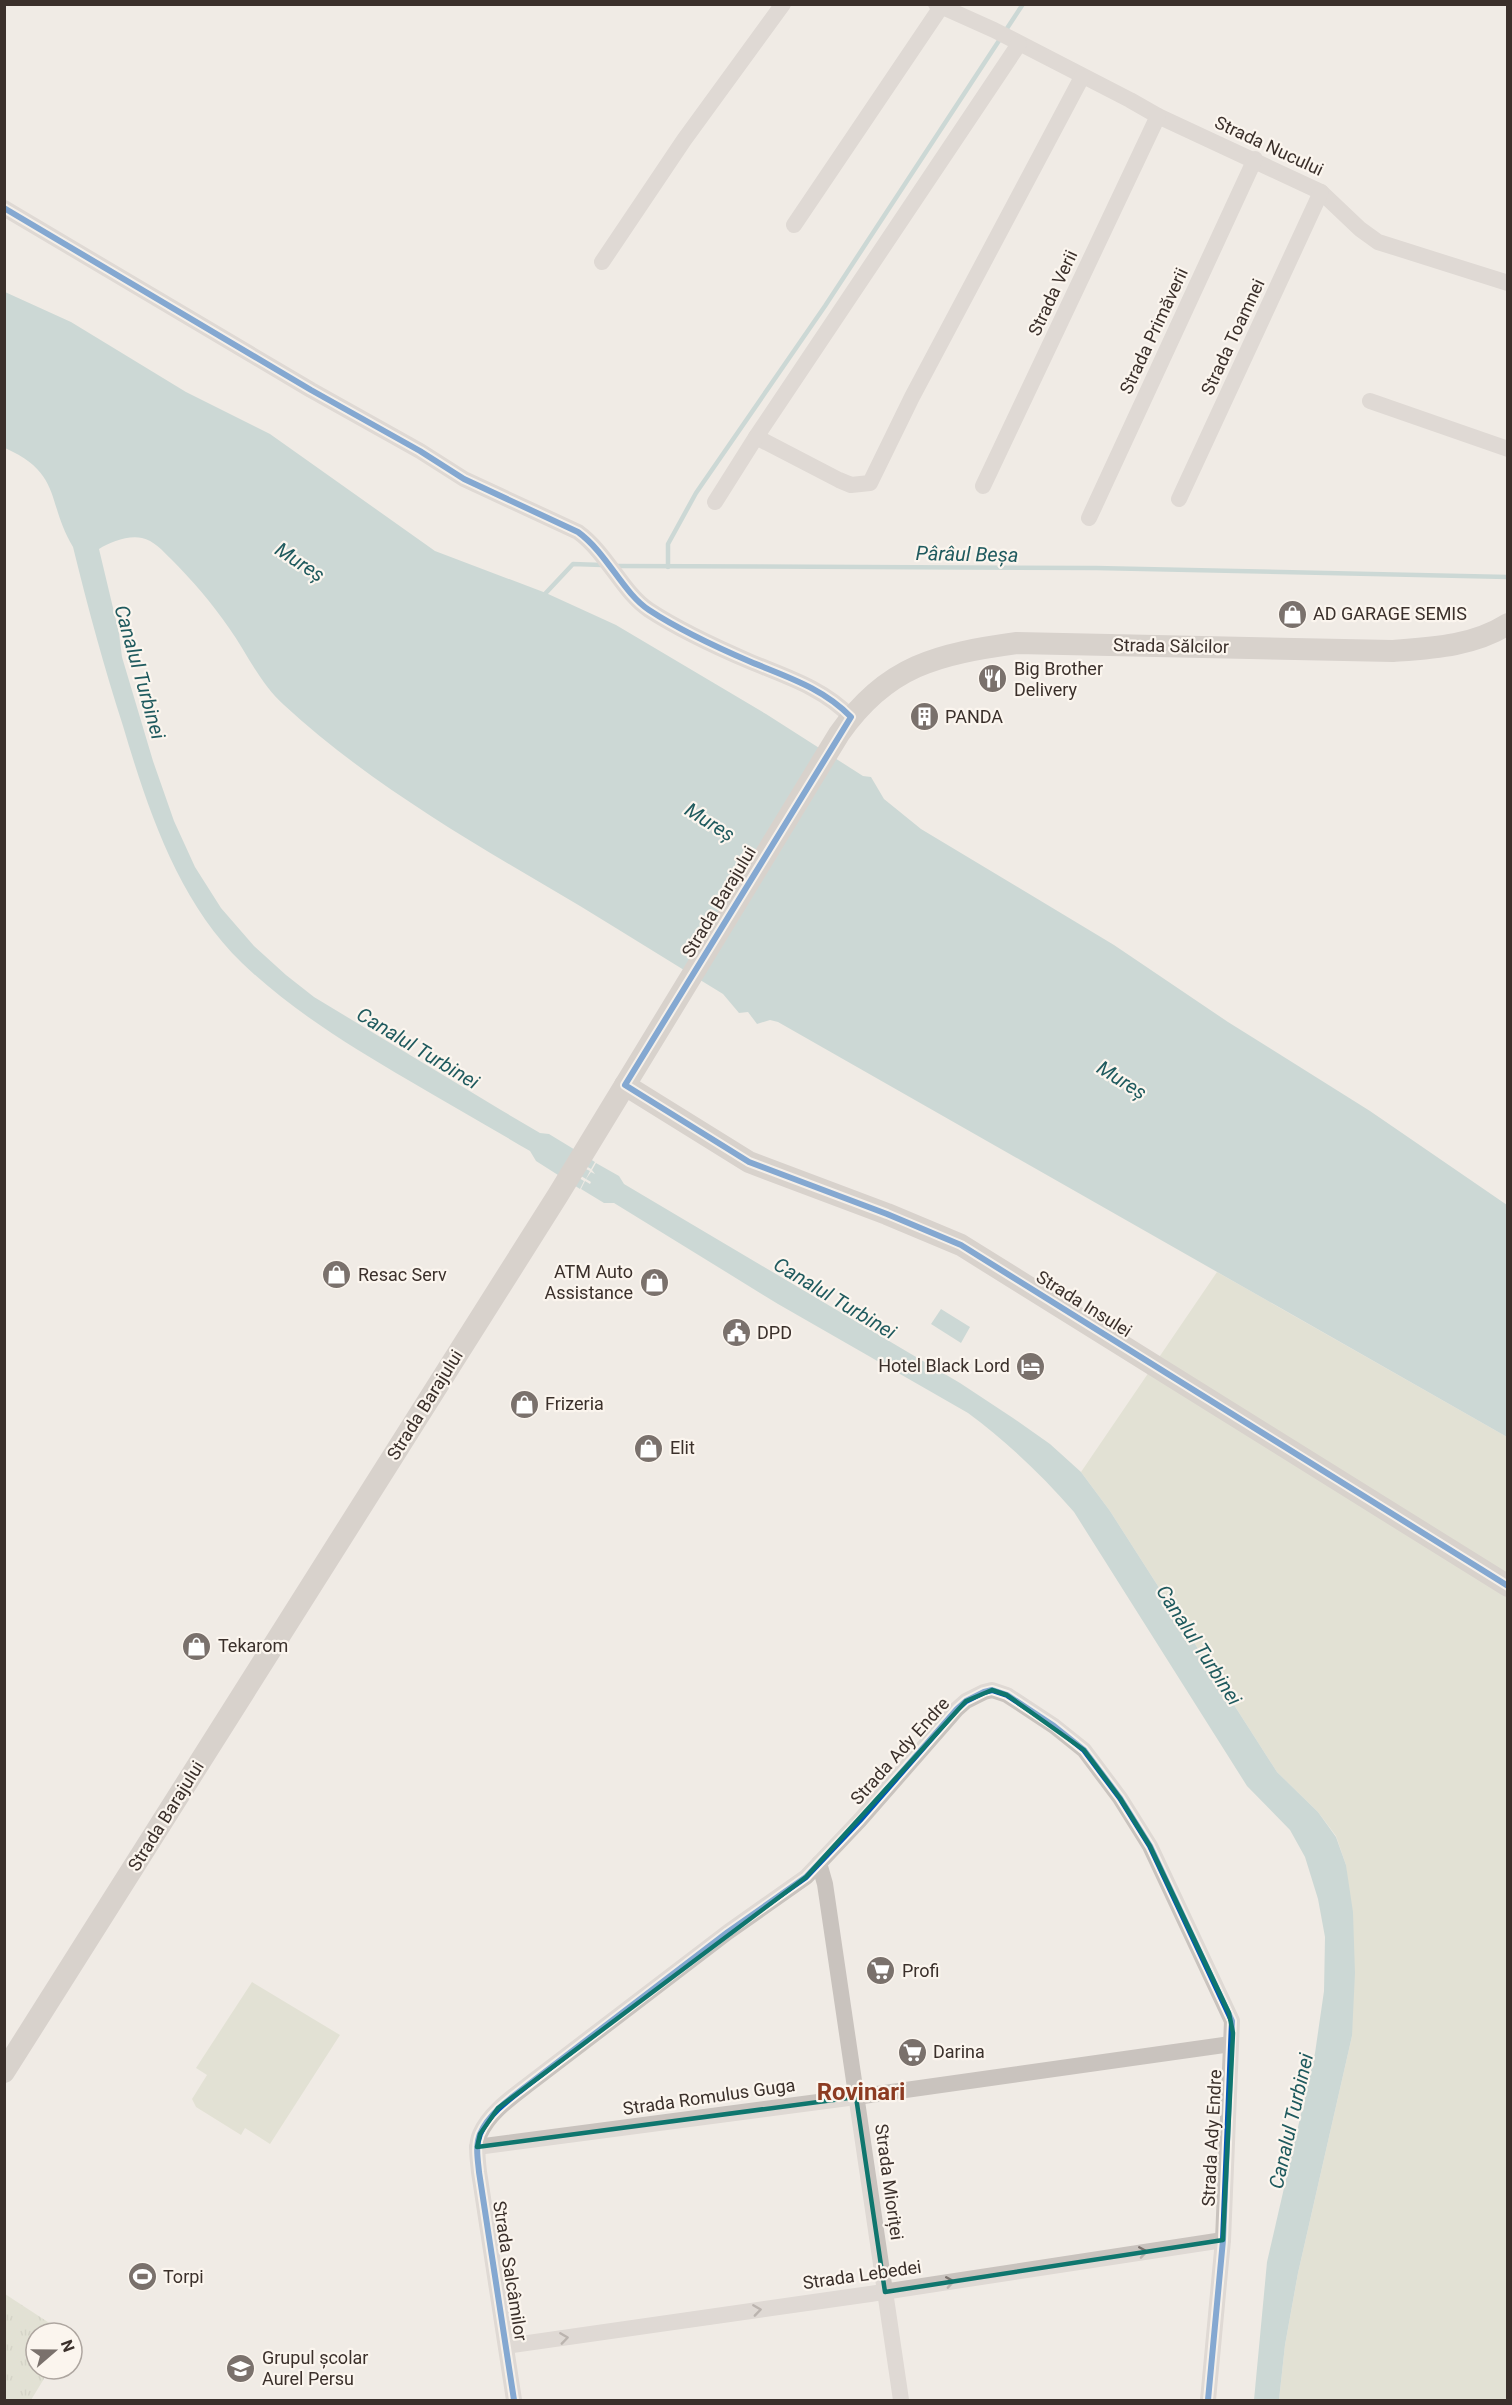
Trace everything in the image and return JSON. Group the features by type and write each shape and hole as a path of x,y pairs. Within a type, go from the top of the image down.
{"main road":[{"name":"Strada Sălcilor","path":"845,726 859,707 885,683 924,662 970,650 1017,643 1394,651 1437,648 1474,640 1508,624"},
{"name":"Strada Barajului","path":"4,2072 559,1192 845,726"},
{"name":"Strada Insulei","path":"625,1085 749,1162 887,1214 961,1245 1508,1586"}],"street":[{"path":"602,262 684,140 783,4"},
{"path":"794,225 938,6"},
{"name":"Strada Nucului","path":"938,6 994,30 1158,116 1322,192 1360,230 1378,242 1508,283"},
{"path":"715,502 1015,42"},
{"path":"756,437 845,483 860,485 874,480 912,397 1083,77"},
{"name":"Strada Verii","path":"983,486 1158,116"},
{"name":"Strada Primăverii","path":"1089,518 1255,159"},
{"name":"Strada Toamnei","path":"1179,499 1322,192"},
{"path":"4,208 464,479 578,532 592,542 645,608 671,625 720,649 819,691 838,704 845,726"},
{"path":"1370,401 1508,450"},
{"name":"Strada Ady Endre","path":"477,2147 480,2134 498,2108 728,1932 791,1889 819,1863 966,1701 975,1695 992,1690 1007,1695 1054,1726 1084,1750 1099,1768 1134,1820 1177,1901 1233,2026 1223,2240 1208,2400"},
{"name":"Strada Mioriței","path":"819,1863 825,1884 901,2400"},
{"name":"Strada Romulus Guga","path":"477,2147 1232,2044"},
{"name":"Strada Salcâmilor","path":"477,2147 514,2400"},
{"name":"Strada Lebedei","path":"506,2346 885,2292 1223,2240"}],"highlighted area":[{"path":"992,1690 1007,1695 1084,1750 1120,1798 1150,1846 1229,2013 1233,2033 1223,2240 885,2292 856,2097 477,2147 480,2134 498,2108 806,1877 966,1701"}],"green space":[{"path":"1217,1272 1507,1437 1507,2400 1279,2400 1285,2345 1298,2273 1352,2036 1346,1865 1336,1836 1318,1812 1277,1772 1110,1511 1081,1472"},
{"path":"252,1982 340,2035 270,2144 245,2128 241,2135 196,2107 192,2099 207,2075 196,2068"},
{"path":"5,2294 46,2321 24,2321 24,2381 43,2381 31,2400 5,2400"}],"water":[{"name":"Mureș","path":"5,292 71,322 186,392 270,434 435,551 546,593 616,625 766,714 863,776 871,777 884,799 921,829 1114,945 1228,1022 1370,1111 1507,1205 1507,1437 778,1022 770,1020 757,1024 748,1012 739,1013 723,994 427,813 353,762 275,697 216,610 187,575 150,541 137,537 125,538 99,549 119,633 122,657 153,761 174,821 195,867 221,908 254,946 314,997 540,1133 549,1134 595,1162 591,1169 586,1166 584,1168 590,1171 586,1179 581,1176 579,1178 584,1181 580,1189 536,1161 530,1151 364,1054 280,996 242,963 220,938 200,912 183,883 168,853 143,790 90,615 73,547 51,490 36,468 5,448"},
{"name":"Canalul Turbinei","path":"596,1163 619,1176 624,1184 960,1383 1050,1444 1081,1472 1110,1511 1277,1772 1318,1812 1336,1837 1346,1865 1353,1912 1355,1973 1352,2036 1298,2273 1285,2345 1279,2400 1254,2400 1267,2262 1315,2053 1324,1991 1325,1937 1318,1899 1305,1857 1290,1830 1247,1786 1074,1512 1037,1472 968,1413 778,1304 614,1203 604,1203 581,1189 585,1181 590,1184 591,1182 586,1179 591,1172 595,1174 592,1170"},
{"path":"941,1309 970,1327 961,1343 931,1324"}],"waterway":[{"path":"668,567 668,544 696,493 825,306 1023,4"},
{"name":"Pârâul Beșa","path":"543,596 573,564 602,565"},
{"name":"Pârâul Beșa","path":"616,566 1096,568 1508,577"}],"cycle path":[{"path":"4,208 464,479 578,532 598,551 631,594 649,610 712,644 817,691 851,717 625,1085 749,1162 887,1214 961,1245 1508,1586"},
{"path":"514,2400 479,2172 478,2143 484,2126 501,2106 515,2095 728,1932 806,1877 860,1820 957,1709 966,1701 992,1690 1007,1695 1054,1726 1084,1750 1120,1798 1150,1846 1232,2021 1223,2240 1208,2400"}],"place":[{"name":"AD GARAGE SEMIS","path":"1292,614"},
{"name":"Big Brother Delivery","path":"993,679"},
{"name":"PANDA","path":"924,717"},
{"name":"Resac Serv","path":"337,1275"},
{"name":"ATM Auto Assistance","path":"654,1282"},
{"name":"DPD","path":"736,1333"},
{"name":"Hotel Black Lord","path":"1031,1366"},
{"name":"Frizeria","path":"524,1404"},
{"name":"Elit","path":"649,1448"},
{"name":"Tekarom","path":"197,1646"},
{"name":"Profi","path":"881,1971"},
{"name":"Darina","path":"912,2052"},
{"name":"Torpi","path":"142,2277"},
{"name":"Grupul școlar Aurel Persu","path":"241,2368"}],"district":[{"name":"Rovinari","path":"861,2092"}]}
